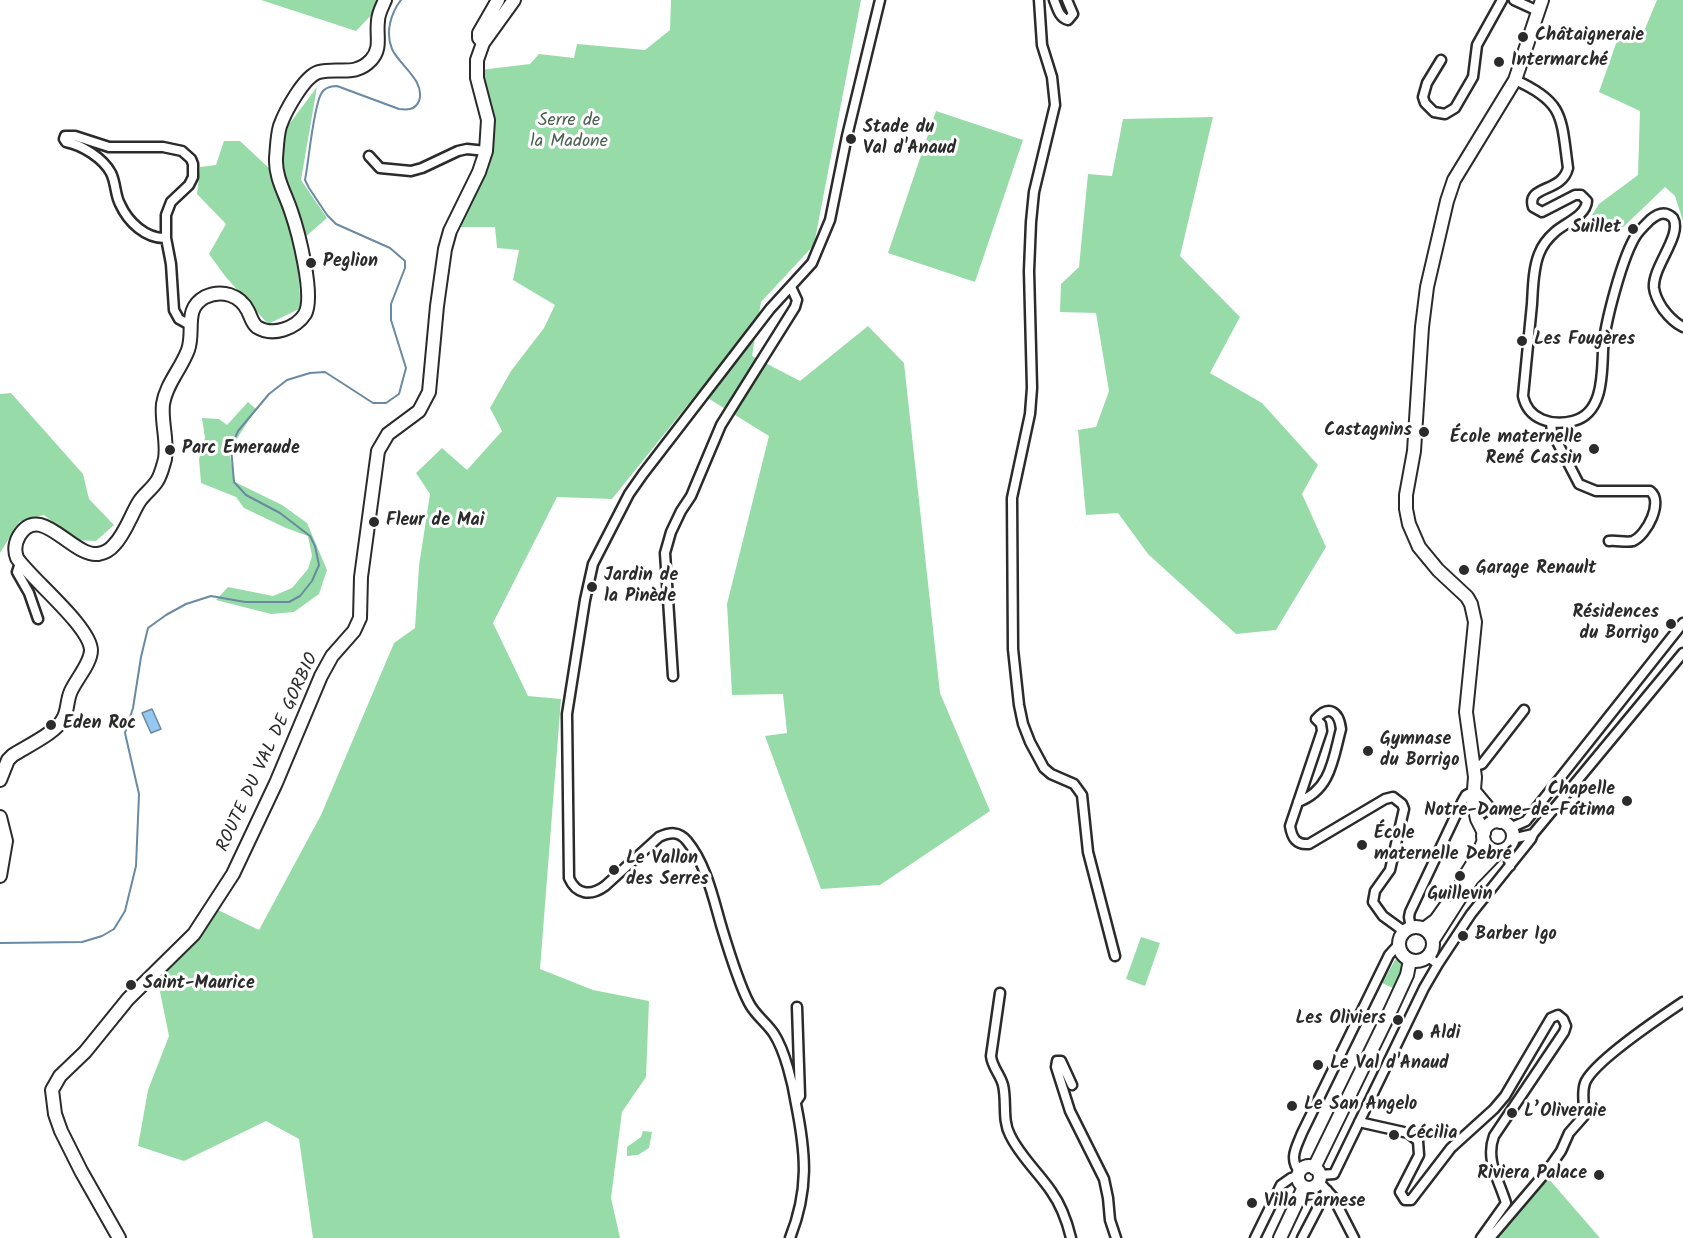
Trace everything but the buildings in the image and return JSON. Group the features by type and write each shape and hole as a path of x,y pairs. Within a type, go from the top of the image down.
{"street":[{"path":"0,780 13,754 56,728 64,718 70,692 91,650 88,640 64,608 20,562 15,552 20,534 27,527 38,524 48,526 74,546 94,554 101,553 116,544 140,501 157,481 162,470 165,458 163,405 166,393 188,350 191,339 190,315 195,304 214,294 237,297 244,304 252,322 257,327 267,330 288,329 304,316 309,306 304,264 292,213 276,170 280,126 305,81 312,75 328,71 350,72 359,69 372,59 379,46 379,14 385,0"},
{"path":"483,43 479,33 498,0"},
{"name":"ROUTE DU VAL DE GORBIO","path":"119,1238 81,1171 62,1131 55,1114 52,1090 60,1076 85,1052 128,999 184,946 207,917 233,874 256,820 276,783 321,676 332,656 354,631 361,609 361,577 378,451 388,434 419,411 429,392 445,249 450,231 479,172 486,151 488,120 476,70 479,52 514,0"},
{"path":"790,1238 802,1201 805,1180 796,1102 777,1038 749,1003 721,928 706,876 694,851 684,838 678,834 669,833 659,837 595,893 587,894 572,886 569,878 567,714 589,577 598,551 629,494 643,474 770,309 812,263 830,220 847,136 880,0"},
{"path":"1039,0 1042,45 1052,77 1055,105 1034,192 1031,222 1029,271 1032,388 1030,414 1012,498 1013,649 1019,705 1030,742 1044,768 1051,774 1074,784 1082,795 1088,852 1115,956"},
{"path":"1054,0 1059,14 1068,20 1073,14 1067,0"},
{"path":"1442,60 1427,84 1423,97 1428,108 1445,114 1455,108 1470,83 1476,45 1502,0"},
{"path":"1514,0 1540,5 1515,80 1462,164 1447,201 1426,296 1414,451 1406,495 1409,524 1419,548 1438,570 1467,597 1473,611 1475,622 1466,712 1474,772 1473,802 1484,837 1491,849 1526,821 1683,623"},
{"path":"1515,80 1539,92 1549,100 1562,119 1568,168 1566,176 1561,181 1538,192 1532,201 1533,207 1546,211 1575,195 1581,195 1587,201 1587,207 1549,237 1538,255 1523,396 1525,404 1543,421 1551,423 1578,420 1593,407 1602,378 1604,339 1629,250 1637,234 1661,213 1669,214 1676,220 1678,233 1654,280 1654,289 1668,317 1683,327"},
{"path":"166,238 157,238 134,225 120,204 110,170 85,149 74,143 66,142 65,136 75,136 109,147 163,147 182,151 188,155 193,164 192,177 189,185 171,202 166,215 166,238 171,264 174,310 179,319 190,325"},
{"path":"369,156 380,168 411,171 458,151 466,149 486,151"},
{"path":"673,676 665,553 671,532 691,496 721,425 795,307 797,300 791,287"},
{"path":"1551,423 1552,432 1579,484 1596,491 1650,491 1654,494 1656,500 1654,510 1645,530 1639,537 1632,542 1609,541"},
{"path":"20,562 17,572 29,593 38,620"},
{"path":"1474,791 1462,802 1410,912 1408,930 1389,956 1302,1133 1293,1158 1301,1178 1311,1188 1320,1179 1334,1174 1424,988 1433,960 1510,866 1533,834 1683,653"},
{"path":"1474,772 1524,710"},
{"path":"1298,802 1305,800 1328,779 1341,729 1340,721 1335,713 1322,712 1316,719 1321,724 1322,731 1298,802 1290,826 1294,840 1303,845 1318,841 1385,799 1393,797 1402,804 1404,809 1390,870 1375,891 1372,903 1383,916 1408,930 1424,929 1441,913 1477,857 1491,823 1505,838"},
{"path":"1474,791 1505,838 1510,866"},
{"path":"0,817 6,841 0,876"},
{"path":"1433,960 1433,940 1472,879 1505,838 1533,834"},
{"path":"1424,929 1433,940"},
{"path":"1399,944 1401,951 1410,960 1433,960"},
{"path":"1302,1238 1320,1179 1407,975 1410,960"},
{"path":"1000,993 991,1056 992,1064 1003,1086 1005,1122 1009,1135 1018,1149 1052,1192 1064,1213 1071,1238"},
{"path":"1490,1238 1547,1171 1561,1151 1569,1133 1584,1116 1582,1092 1590,1074 1635,1035 1683,1002"},
{"path":"796,1102 800,1096 797,1007"},
{"path":"1359,1122 1408,1132 1419,1141 1419,1155 1400,1192 1405,1200 1411,1200 1450,1148 1494,1109 1505,1096 1551,1018 1558,1015 1563,1019 1566,1026 1564,1032 1494,1136 1490,1156 1506,1203 1481,1238"},
{"path":"1072,1084 1061,1061 1057,1061 1056,1067 1070,1111 1104,1179 1110,1220 1116,1238"},
{"path":"1280,1238 1304,1168 1320,1179 1333,1197 1354,1238"},
{"path":"1255,1238 1281,1185 1291,1178 1301,1178"}],"green space":[{"path":"261,0 386,0 356,31"},
{"name":"Serre de la Madone","path":"671,0 861,0 814,245 761,302 752,356 800,381 868,326 904,363 940,693 990,811 880,885 821,889 765,736 787,733 783,694 732,695 727,604 769,436 698,392 612,499 557,497 493,623 528,696 561,699 540,969 593,990 649,1001 646,1077 622,1112 611,1198 620,1238 313,1238 299,1139 266,1121 184,1161 138,1146 148,1090 169,1036 158,982 218,910 259,930 321,815 394,643 415,628 419,566 430,494 416,473 442,448 467,470 502,431 490,408 511,371 544,328 555,305 513,280 519,250 497,248 495,227 456,227 485,169 493,138 491,105 480,70 530,64 539,54 574,58 577,44 645,50 670,30"},
{"path":"1657,0 1683,0 1683,221 1675,196 1665,187 1616,234 1587,223 1599,204 1638,175 1640,111 1599,92 1619,35 1642,36"},
{"path":"317,87 301,180 327,218 296,245 301,308 268,324 225,276 209,254 226,224 197,194 200,167 216,165 224,141 240,141 271,170 287,127"},
{"path":"936,111 1023,140 975,282 888,253"},
{"path":"1213,117 1180,256 1240,317 1210,373 1262,403 1318,465 1302,494 1326,547 1276,630 1236,634 1148,554 1118,513 1086,515 1078,430 1096,427 1109,391 1096,313 1060,312 1061,284 1079,267 1088,174 1112,176 1123,119"},
{"path":"11,393 83,474 89,499 114,525 96,541 75,540 44,515 19,522 0,553 0,394"},
{"path":"248,402 256,409 236,440 230,456 235,482 282,505 307,523 327,570 319,594 294,612 271,614 216,600 228,587 273,596 292,588 308,569 312,556 308,536 244,508 236,497 201,483 199,459 205,438 202,418 219,419 227,425"},
{"path":"1141,937 1160,943 1145,986 1126,979"},
{"path":"1398,955 1404,963 1393,988 1382,983"},
{"path":"643,1131 652,1132 649,1148 638,1155 627,1156 627,1147 641,1137"},
{"path":"1548,1178 1600,1238 1496,1238"}],"water":[{"path":"152,709 161,729 151,733 142,713"}],"waterway":[{"path":"0,943 82,942 102,936 114,929 125,911 136,866 139,794 125,733 133,708 148,628 186,604 211,596 245,602 289,602 300,596 312,581 319,565 315,546 310,536 280,513 246,495 234,482 231,447 238,431 269,394 287,380 310,373 325,372 373,403 386,403 399,394 406,368 391,320 391,304 405,268 405,261 390,248 336,224 327,215 305,180 318,101 326,89 337,86 399,109 411,109 419,101 419,87 395,55 390,43 390,23 401,0"}],"place":[{"name":"Châtaigneraie","path":"1523,37"},
{"name":"Intermarché","path":"1499,62"},
{"name":"Stade du Val d'Anaud","path":"851,139"},
{"name":"Suillet","path":"1633,229"},
{"name":"Peglion","path":"311,263"},
{"name":"Les Fougères","path":"1522,341"},
{"name":"Castagnins","path":"1424,432"},
{"name":"École maternelle René Cassin","path":"1594,449"},
{"name":"Parc Emeraude","path":"170,450"},
{"name":"Fleur de Mai","path":"374,522"},
{"name":"Garage Renault","path":"1464,570"},
{"name":"Jardin de la Pinède","path":"592,587"},
{"name":"Résidences du Borrigo","path":"1671,624"},
{"name":"Eden Roc","path":"51,725"},
{"name":"Gymnase du Borrigo","path":"1368,751"},
{"name":"Chapelle Notre-Dame-de-Fátima","path":"1627,801"},
{"name":"École maternelle Debré","path":"1362,845"},
{"name":"Le Vallon des Serres","path":"614,870"},
{"name":"Guillevin","path":"1460,876"},
{"name":"Barber Igo","path":"1463,936"},
{"name":"Saint-Maurice","path":"131,985"},
{"name":"Les Oliviers","path":"1398,1020"},
{"name":"Aldi","path":"1418,1035"},
{"name":"Le Val d'Anaud","path":"1318,1065"},
{"name":"Le San Angelo","path":"1292,1106"},
{"name":"L’Oliveraie","path":"1512,1113"},
{"name":"Cécilia","path":"1394,1135"},
{"name":"Riviera Palace","path":"1599,1175"},
{"name":"Villa Farnese","path":"1252,1203"}]}
